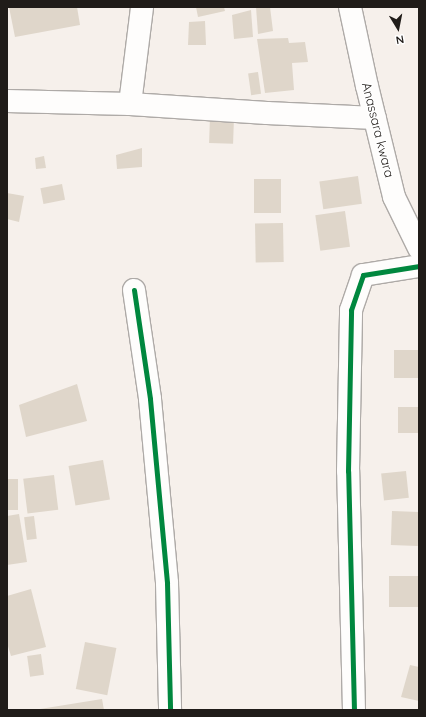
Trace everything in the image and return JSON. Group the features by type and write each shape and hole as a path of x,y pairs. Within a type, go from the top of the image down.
{"street":[{"path":"130,104 142,7"},
{"name":"Anassara kwara","path":"350,7 394,197 419,248"},
{"path":"7,102 130,104 266,113 375,118"},
{"path":"354,710 348,472 352,310 363,275 419,266"},
{"path":"134,290 150,399 167,584 170,710"}],"building":[{"path":"9,7 77,7 80,25 15,37"},
{"path":"196,7 224,7 225,11 198,17"},
{"path":"256,7 270,7 273,31 258,34"},
{"path":"251,10 253,37 234,39 232,15"},
{"path":"205,21 206,45 188,45 189,22"},
{"path":"288,38 289,43 305,42 308,62 292,63 294,90 265,93 257,39"},
{"path":"258,72 261,94 251,95 248,73"},
{"path":"210,117 234,118 233,144 209,143"},
{"path":"142,148 142,167 117,169 116,155"},
{"path":"44,156 46,168 36,169 35,158"},
{"path":"358,176 362,204 323,209 319,181"},
{"path":"254,179 281,179 281,213 254,213"},
{"path":"62,184 65,200 43,204 40,188"},
{"path":"7,193 24,196 19,222 7,219"},
{"path":"345,211 350,247 320,251 315,215"},
{"path":"255,223 283,223 284,262 256,262"},
{"path":"394,350 419,350 419,378 394,378"},
{"path":"77,384 87,421 26,437 19,405"},
{"path":"398,407 419,407 419,433 398,433"},
{"path":"103,460 110,499 75,505 69,466"},
{"path":"406,471 409,498 384,500 381,474"},
{"path":"54,475 58,510 27,514 23,479"},
{"path":"7,479 18,479 18,510 7,510"},
{"path":"392,511 419,512 418,546 391,545"},
{"path":"19,514 27,562 7,565 7,516"},
{"path":"34,516 37,539 27,540 24,517"},
{"path":"389,576 419,576 419,607 389,607"},
{"path":"31,589 46,647 11,656 7,643 7,596"},
{"path":"85,642 116,648 107,695 76,689"},
{"path":"41,654 44,675 30,677 27,656"},
{"path":"410,665 419,667 419,701 401,697"},
{"path":"102,699 104,710 40,710 40,709"}],"cycle path":[{"path":"354,710 348,471 351,310 363,275 419,266"},
{"path":"134,290 150,399 167,583 170,710"}]}
